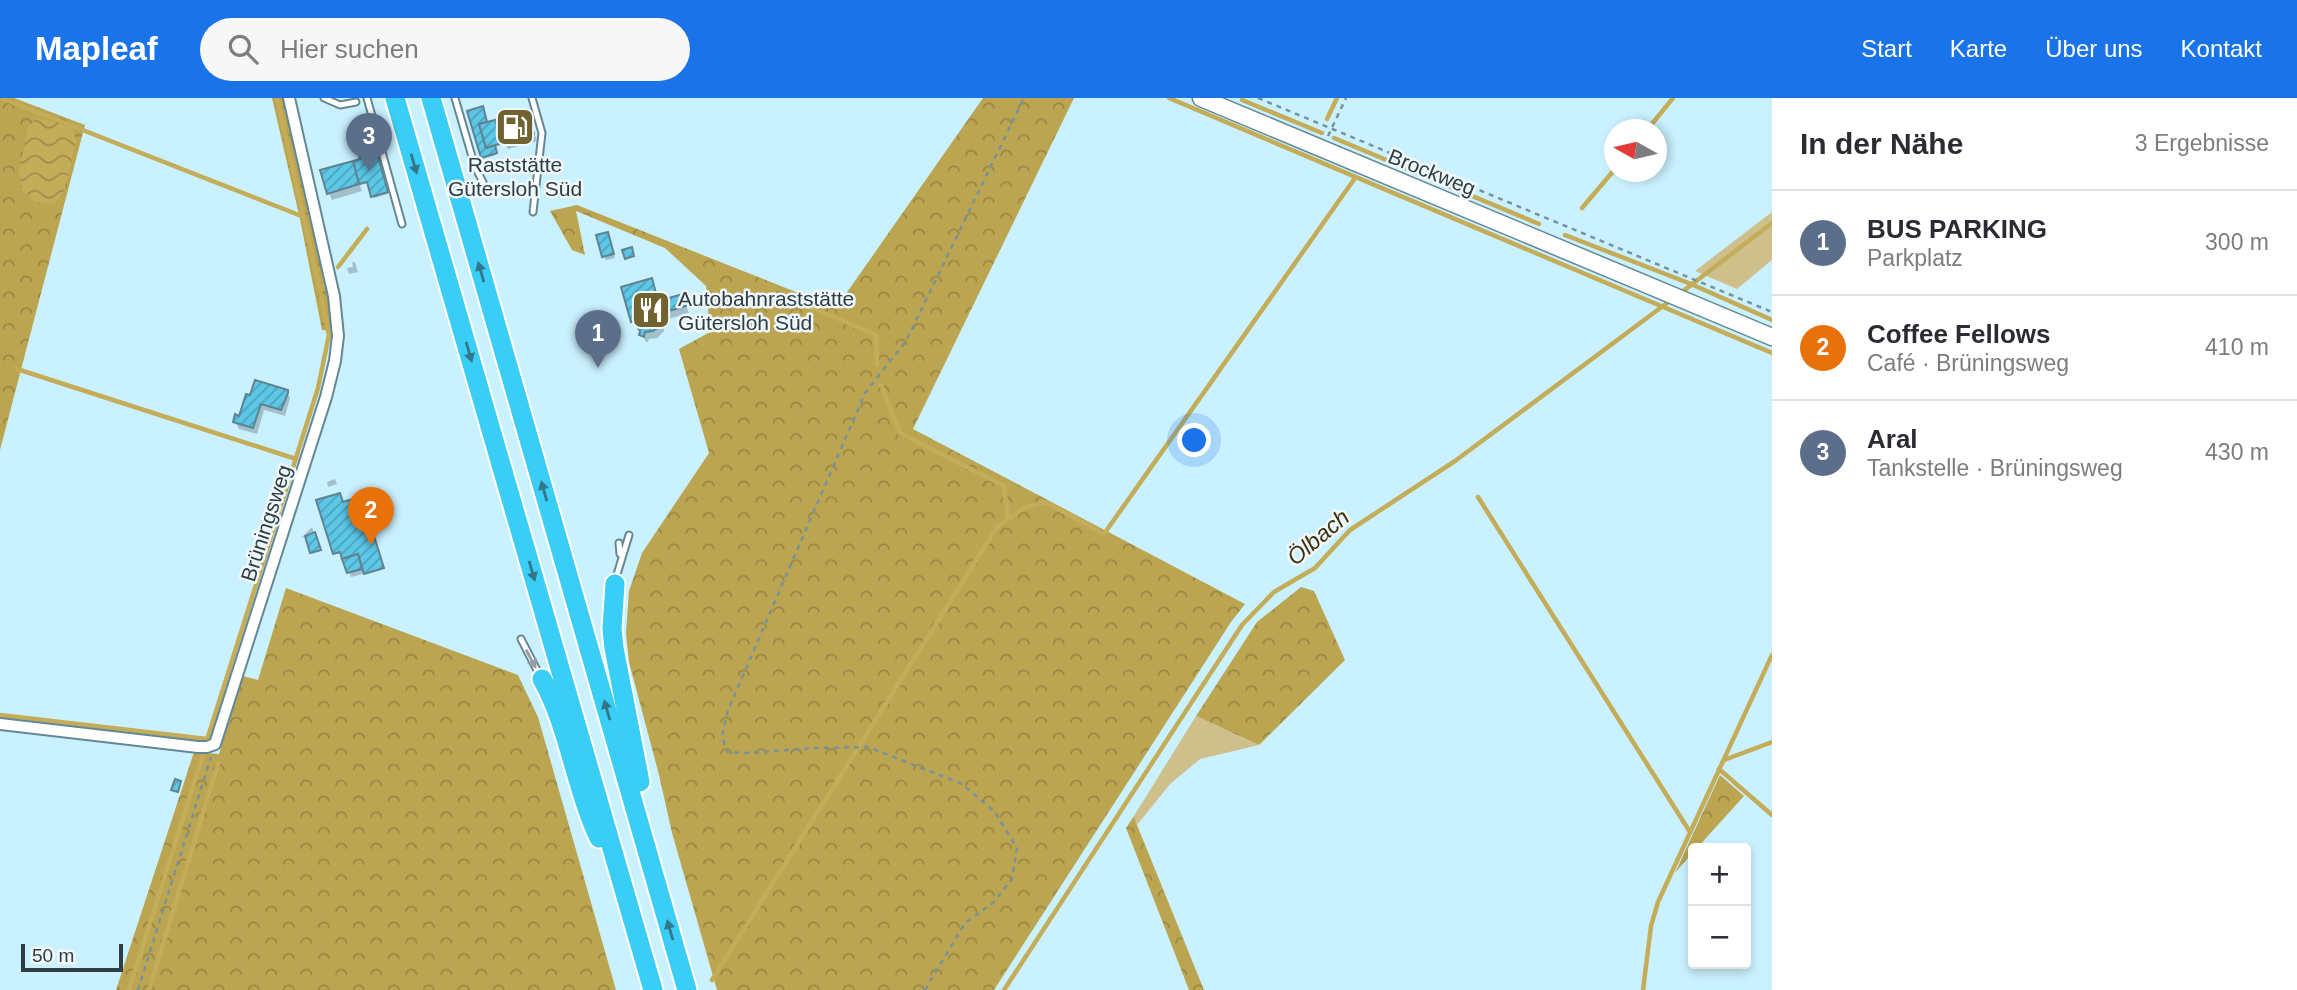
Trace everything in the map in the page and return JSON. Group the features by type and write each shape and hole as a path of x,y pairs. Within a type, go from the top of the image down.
{"highway":[{"path":"395,98 653,990"},
{"path":"431,98 687,990"},
{"path":"616,579 612,618 614,648 647,818 653,869"},
{"path":"541,679 555,708 590,819 621,879"}],"street":[{"name":"Brüningsweg","path":"215,744 326,397 338,336 334,296 289,98"},
{"name":"Brockweg","path":"1201,98 1230,104 1321,149 1772,337"},
{"path":"0,724 198,747 215,744"}],"lane":[{"path":"324,98 340,105 356,102"},
{"path":"367,98 402,224"},
{"path":"455,98 475,167 483,182"},
{"path":"532,98 542,133 533,212"},
{"path":"616,579 629,535"},
{"path":"616,579 621,551 619,542"},
{"path":"521,639 541,679"}],"path":[{"path":"925,990 965,923 993,903 1012,878 1017,848 995,812 962,784 868,747 744,753 727,751 722,736 728,710 865,394 906,341 1024,98"},
{"path":"1258,98 1772,312"},
{"path":"1321,149 1346,98"},
{"path":"138,990 215,744"}],"shaded area":[{"path":"1772,212 1772,260 1737,289 1695,271"},
{"path":"1196,716 1259,745 1200,759 1170,784 1137,825 1134,816"}],"green space":[{"path":"0,98 14,98 85,125 0,450"},
{"path":"272,98 283,98 319,243 333,331 322,330"},
{"path":"983,98 1074,98 913,429 1245,604 994,990 717,990 672,833 629,662 626,633 629,591 642,553 709,453 679,349 710,332 706,286 665,248 576,211 585,255 572,250 550,211 577,205 836,308"},
{"path":"1301,587 1314,591 1345,660 1259,745 1196,716 1257,622"},
{"path":"286,588 518,675 538,717 616,990 116,990 194,752 219,754 243,676 258,680"},
{"path":"1720,775 1744,796 1702,843 1689,843"},
{"path":"1134,816 1204,990 1189,990 1126,828"},
{"path":"1688,845 1688,858 1675,873"}],"water":[{"path":"38,118 69,126 74,132 76,142 64,191 54,204 36,202 22,191 19,172 28,126"}],"building":[{"path":"483,106 487,122 479,124 486,148 495,145 497,153 481,158 467,111"},
{"name":"Raststätte Gütersloh Süd","path":"528,110 534,134 502,143 495,120"},
{"path":"495,120 502,143 486,148 479,124"},
{"path":"375,146 388,192 371,197 367,182 359,184 353,161 360,159 358,151"},
{"path":"353,161 359,184 327,194 320,170"},
{"path":"608,232 614,254 602,257 596,235"},
{"path":"632,247 634,256 625,259 622,250"},
{"name":"Autobahnraststätte Gütersloh Süd","path":"652,278 658,301 683,294 686,306 662,313 659,327 645,332 644,337 639,335 640,331 633,321 631,322 621,287"},
{"path":"255,380 288,390 288,393 281,410 261,404 253,428 233,422 235,414 239,416 246,394 250,395"},
{"path":"340,493 343,502 362,496 367,516 372,514 374,517 374,521 370,523 384,568 364,574 358,554 342,559 340,552 333,554 316,500"},
{"path":"315,532 321,550 310,553 305,536"},
{"path":"358,554 362,569 347,573 342,559"},
{"path":"175,779 181,781 178,792 171,790"}],"waterway":[{"path":"1,98 304,217"},
{"path":"277,98 320,290"},
{"path":"1169,98 1772,353"},
{"path":"1327,119 1337,98"},
{"path":"1656,119 1673,98"},
{"path":"1242,100 1322,133"},
{"path":"1334,138 1539,224"},
{"path":"712,980 997,527 1024,508 1045,502 1104,534 1355,178"},
{"path":"1582,208 1604,182"},
{"name":"Ölbach","path":"1678,295 1772,223"},
{"path":"338,267 367,229"},
{"path":"1565,235 1691,284 1772,320"},
{"path":"207,740 318,388 329,335 320,290 323,286"},
{"name":"Ölbach","path":"1004,990 1242,625 1274,592 1315,568 1350,530 1455,461 1671,300"},
{"path":"808,306 876,335 877,365"},
{"path":"17,369 296,459"},
{"path":"881,385 900,433 1004,486 1008,519"},
{"path":"1478,497 1690,832"},
{"path":"1643,990 1651,926 1658,902 1772,655"},
{"path":"0,715 207,739"},
{"path":"1724,760 1772,742"},
{"path":"129,990 203,755"},
{"path":"149,990 218,764"},
{"path":"1719,769 1772,815"}],"place":[{"name":"Raststätte Gütersloh Süd","path":"515,127"},
{"name":"Aral","path":"369,171"},
{"name":"Autobahnraststätte Gütersloh Süd","path":"651,310"},
{"name":"BUS PARKING","path":"598,368"},
{"name":"Coffee Fellows","path":"371,545"}]}
